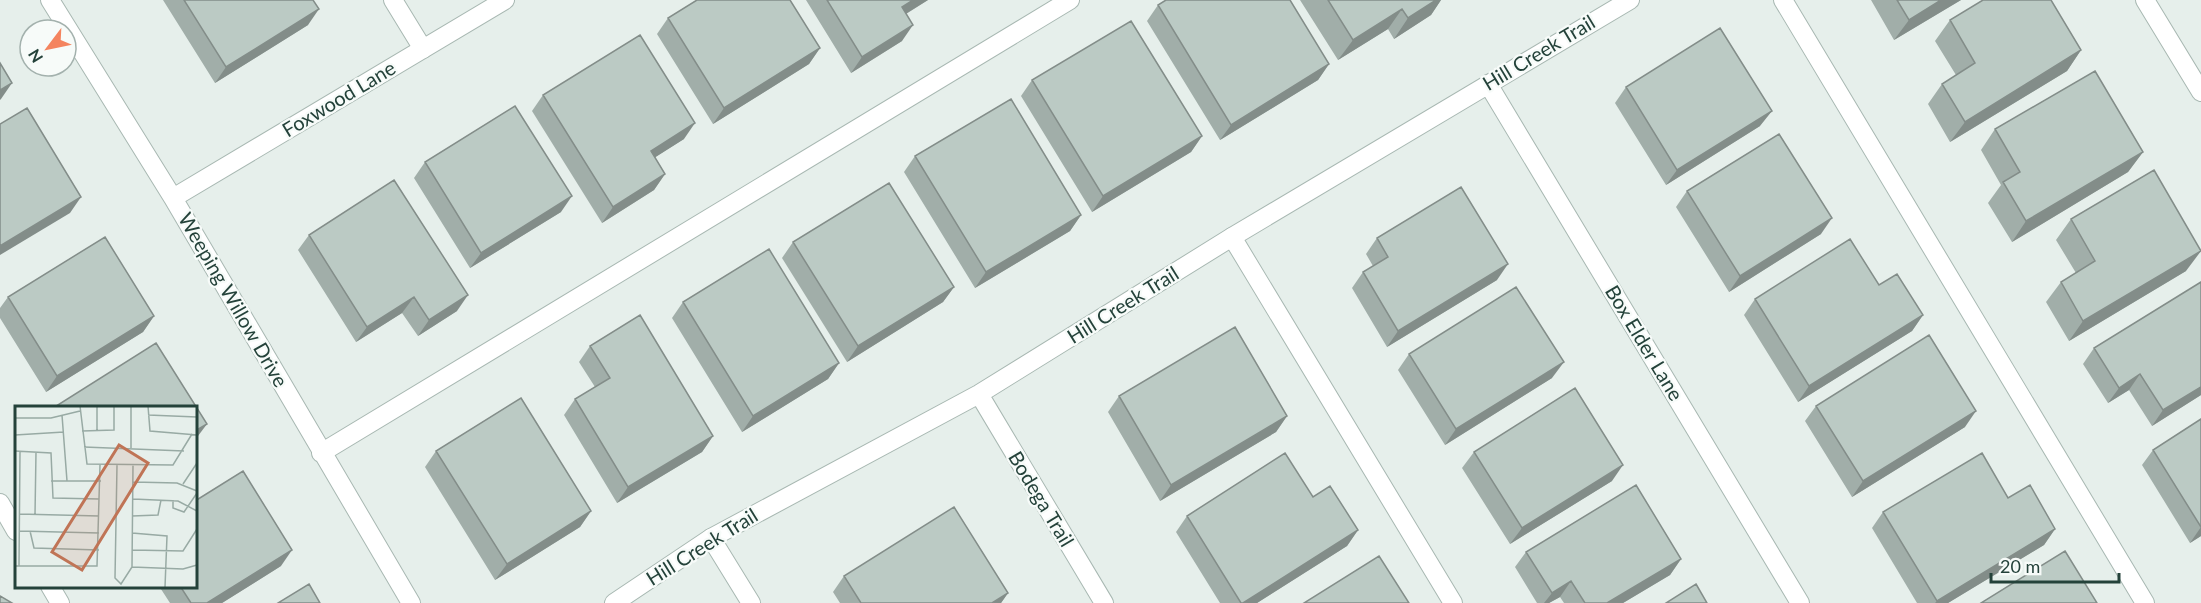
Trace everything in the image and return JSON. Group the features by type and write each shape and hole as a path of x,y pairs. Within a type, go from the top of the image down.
{"street":[{"name":"Weeping Willow Drive","path":"50,0 173,198 411,603"},
{"path":"393,0 423,49"},
{"name":"Foxwood Lane","path":"173,198 505,0"},
{"path":"321,453 1070,0"},
{"name":"Hill Creek Trail","path":"614,603 711,538 979,394 1232,237 1630,0"},
{"path":"1784,0 2145,603"},
{"path":"2145,0 2201,92"},
{"name":"Box Elder Lane","path":"1488,84 1800,603"},
{"path":"1232,237 1453,603"},
{"name":"Bodega Trail","path":"979,394 1104,603"},
{"path":"0,503 15,529"},
{"path":"711,538 751,603"},
{"path":"51,588 60,603"}],"building":[{"path":"184,0 313,0 319,9 226,67"},
{"path":"697,0 790,0 820,48 724,108 668,18"},
{"path":"827,0 913,0 902,7 913,25 862,57"},
{"path":"1166,0 1290,0 1329,64 1231,125 1158,5"},
{"path":"1328,0 1436,0 1408,18 1402,9 1353,40"},
{"path":"1897,0 1941,0 1909,20"},
{"path":"1983,0 2051,0 2081,50 1965,122 1942,84 1975,63 1950,20"},
{"path":"1131,21 1202,136 1103,196 1032,80"},
{"path":"1720,28 1772,111 1677,170 1626,87"},
{"path":"640,35 695,123 651,151 665,174 613,207 543,95"},
{"path":"0,63 12,83 0,90"},
{"path":"2095,71 2143,152 2026,221 2003,182 2020,172 1995,129"},
{"path":"1011,99 1081,215 986,272 915,156"},
{"path":"515,106 572,196 481,253 425,162"},
{"path":"27,108 81,197 0,246 0,124"},
{"path":"1779,134 1832,218 1740,276 1687,191"},
{"path":"2154,170 2201,251 2083,321 2061,282 2095,261 2071,219"},
{"path":"394,180 468,295 429,320 414,297 367,327 309,235"},
{"path":"889,183 954,287 858,346 793,242"},
{"path":"1461,187 1508,264 1398,331 1363,272 1388,257 1377,238"},
{"path":"105,237 154,316 57,376 8,297"},
{"path":"1850,239 1879,285 1897,274 1923,315 1809,386 1755,299"},
{"path":"769,249 839,363 753,416 683,302"},
{"path":"2201,282 2201,387 2163,410 2140,374 2119,388 2094,348"},
{"path":"1516,287 1564,362 1456,429 1409,354"},
{"path":"640,315 713,436 628,487 575,399 610,378 590,346"},
{"path":"1235,327 1287,416 1171,485 1119,396"},
{"path":"1929,335 1976,411 1863,481 1816,406"},
{"path":"156,343 196,406 56,406"},
{"path":"1575,388 1623,465 1522,528 1474,452"},
{"path":"521,398 591,511 507,564 436,451"},
{"path":"196,407 207,424 196,430"},
{"path":"2201,419 2201,527 2153,450"},
{"path":"1285,453 1313,497 1330,486 1358,530 1241,603 1187,516"},
{"path":"1982,453 2008,498 2030,485 2055,529 1937,601 1883,512"},
{"path":"243,471 292,550 207,603 191,603 181,588 196,588 196,500"},
{"path":"1636,485 1681,559 1607,603 1585,603 1571,581 1552,593 1526,552"},
{"path":"954,507 1008,593 992,603 861,603 844,576"},
{"path":"2065,551 2097,603 1981,603"},
{"path":"1379,556 1409,603 1304,603"},
{"path":"309,584 320,603 278,603"},
{"path":"1696,584 1707,603 1666,603"},
{"path":"0,596 12,603 0,603"}]}
